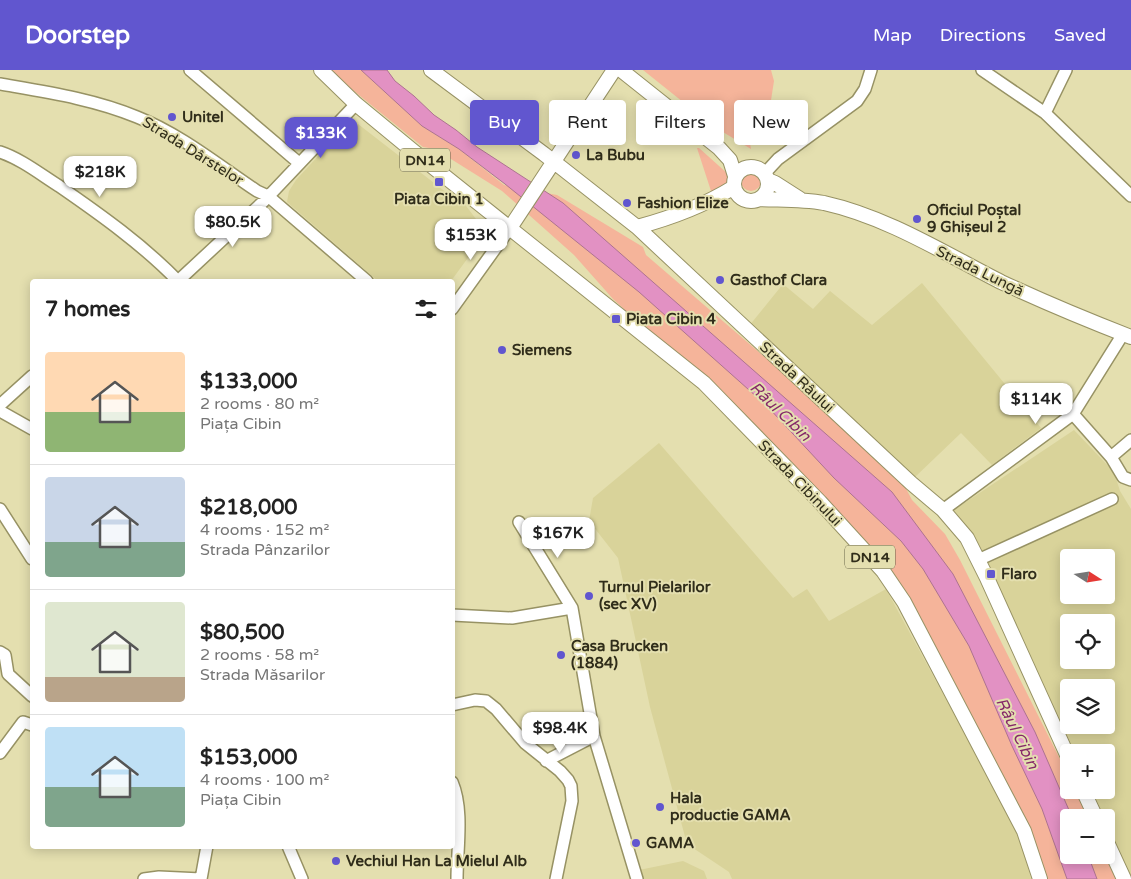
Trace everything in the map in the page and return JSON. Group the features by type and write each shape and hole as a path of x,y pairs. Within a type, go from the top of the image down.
{"main road":[{"name":"DN14","path":"320,70 356,104"},
{"name":"Strada Râului","path":"431,70 550,168 637,227 911,483 943,510 967,538 1062,744"},
{"path":"513,224 614,70"},
{"path":"621,70 719,148 730,160 735,181 740,196 754,200 768,189 766,177 758,168 749,166 741,170 735,181"},
{"name":"Strada Cibinului","path":"356,104 494,215 513,224 704,383 820,502 883,571 904,602 1019,823 1040,879"},
{"name":"Strada Lungă","path":"766,177 800,199"},
{"name":"Strada Lungă","path":"637,227 656,222 712,200 735,181"},
{"name":"Strada Lungă","path":"712,200 800,199 863,215 890,226 1036,298 1127,336"},
{"path":"1115,860 1124,879"}],"street":[{"path":"190,70 299,163"},
{"path":"766,177 778,159 857,101 865,89 871,70"},
{"path":"982,70 1045,113 1131,196"},
{"path":"1045,113 1066,70"},
{"name":"Strada Dârstelor","path":"0,84 86,100 138,117 182,140 257,191 268,196 365,279"},
{"path":"180,279 264,201 356,104"},
{"path":"0,152 29,166 108,221 159,262 176,279"},
{"path":"455,305 513,224"},
{"path":"943,510 1072,414 1127,336"},
{"path":"0,405 30,378"},
{"path":"0,411 30,428"},
{"path":"1072,414 1112,457 1127,479 1131,491"},
{"path":"1112,457 1131,440"},
{"path":"978,560 1112,498"},
{"path":"0,509 30,555"},
{"path":"519,522 572,608 594,736 637,879"},
{"path":"455,615 512,618 572,608"},
{"path":"0,652 5,654 8,674 30,694"},
{"path":"0,666 0,676"},
{"path":"455,704 475,700 486,701 496,709 525,743 560,771 568,780 572,794 556,879"},
{"path":"0,753 23,722 30,724"},
{"path":"546,761 594,736"},
{"path":"455,790 458,799 456,879"},
{"path":"144,879 174,877 201,879 206,849"},
{"path":"289,849 302,879"}],"shaded area":[{"path":"328,70 361,70 422,126 459,149 504,185 557,195 643,247 646,255 788,377 902,481 912,500 945,534 960,560 1060,759 1060,799 1079,799 1084,809 1060,809 1060,864 1109,864 1116,879 1042,879 893,583 705,383 613,299 574,255 502,191 435,149 423,147"},
{"path":"643,70 771,70 774,81 771,100 734,100 734,139 724,133 724,100 680,100"},
{"path":"358,124 447,193 457,194 476,219 479,228 473,251 452,279 376,279 287,202 289,191 296,180 342,130"},
{"path":"697,148 728,174 729,183 712,194"},
{"path":"751,171 758,174 761,181 758,188 751,191 744,188 741,181 744,174"},
{"path":"922,283 1041,428 992,465 961,433 914,478 749,326 783,284 813,309 830,291 872,325"},
{"path":"1074,430 1114,472 1120,491 1131,509 1131,879 1129,879 1115,849 1115,809 1097,809 1092,799 1115,799 1115,744 1067,744 1063,734 1115,734 1115,679 1060,679 1060,728 973,538 954,510"},
{"path":"659,443 793,598 807,589 829,621 886,589 1019,834 1031,879 732,879 729,872 687,844 650,707 618,558 589,521 593,498"},
{"path":"683,861 704,871 707,879 642,879 639,870"}],"water":[{"name":"Râul Cibin","path":"361,70 387,70 395,81 434,115 470,141 470,145 475,145 563,203 892,492 953,574 1035,732 1060,789 1060,799 1064,799 1069,809 1060,809 1060,859 1042,809 1012,746 969,646 923,569 901,541 834,478 767,406 639,292 505,184 459,149 422,126"},
{"path":"1062,864 1091,864 1097,879 1067,879"}],"place":[{"name":"Unitel","path":"172,117"},
{"name":"La Bubu","path":"576,155"},
{"name":"Piata Cibin 1","path":"439,182"},
{"name":"Fashion Elize","path":"627,203"},
{"name":"Oficiul Poștal 9 Ghișeul 2","path":"917,219"},
{"name":"Gasthof Clara","path":"720,280"},
{"name":"Piata Cibin 4","path":"616,319"},
{"name":"Siemens","path":"502,350"},
{"name":"Flaro","path":"991,574"},
{"name":"Turnul Pielarilor (sec XV)","path":"589,596"},
{"name":"Casa Brucken (1884)","path":"561,655"},
{"name":"Hala productie GAMA","path":"660,807"},
{"name":"GAMA","path":"636,843"},
{"name":"Vechiul Han La Mielul Alb","path":"336,861"}]}
